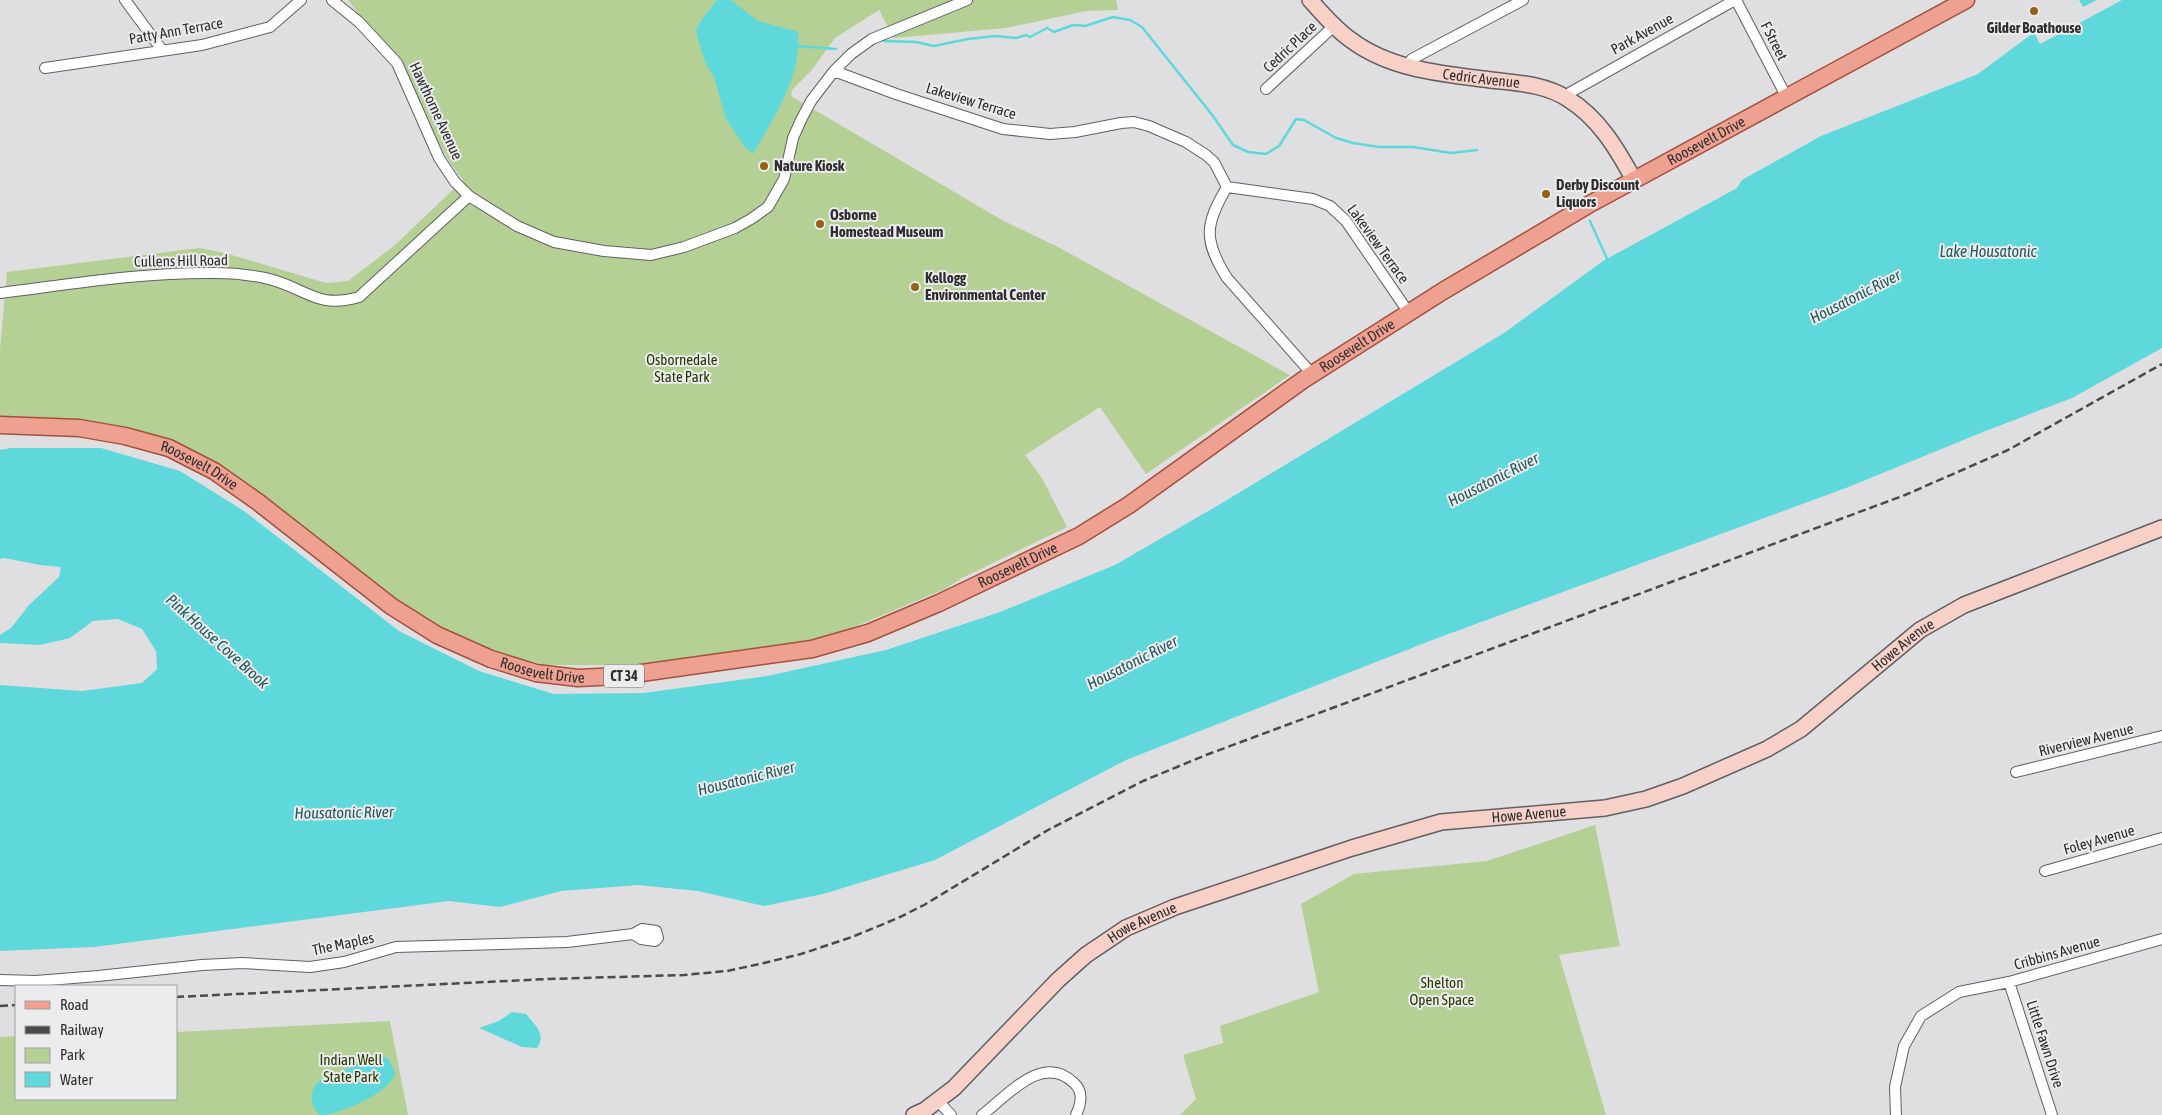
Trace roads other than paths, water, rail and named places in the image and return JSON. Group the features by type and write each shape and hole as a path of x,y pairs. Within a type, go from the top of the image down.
{"main road":[{"name":"Cedric Avenue","path":"1310,0 1334,26 1351,40 1368,51 1406,66 1465,77 1526,84 1551,90 1566,98 1594,120 1615,145 1634,180"},
{"name":"Roosevelt Drive","path":"0,425 79,428 125,436 169,448 214,471 258,502 391,606 437,635 490,659 536,673 578,678 620,676 812,649 868,633 939,603 1079,536 1129,505 1312,374 1460,280 1634,180 1966,0"},
{"name":"Howe Avenue","path":"914,1115 938,1101 979,1063 1058,980 1086,955 1126,928 1175,907 1352,848 1441,822 1605,808 1646,799 1683,786 1767,749 1801,729 1920,630 1939,618 1995,592 2162,528"}],"street":[{"path":"126,0 162,50"},
{"name":"Patty Ann Terrace","path":"45,68 202,45 270,26 301,0"},
{"name":"Hawthorne Avenue","path":"332,0 359,22 397,63 439,158 455,182 469,196 518,226 554,242 604,251 652,255 684,248 735,228 751,220 768,207 784,179 794,138 801,120 811,101 834,71 851,54 872,40 967,0"},
{"path":"1406,66 1412,59 1523,0"},
{"name":"F Street","path":"1736,0 1786,96"},
{"name":"Park Avenue","path":"1566,98 1571,92 1616,66 1736,0"},
{"name":"Cedric Place","path":"1266,90 1334,26"},
{"name":"Lakeview Terrace","path":"834,71 896,94 1002,129 1050,134 1075,132 1121,123 1134,122 1149,126 1186,142 1206,155 1214,162 1227,187 1313,199 1330,206 1346,221 1409,313"},
{"path":"1227,187 1218,202 1209,227 1209,236 1219,266 1226,278 1312,374"},
{"name":"Cullens Hill Road","path":"0,293 122,277 217,273 266,278 324,301 342,302 359,297 469,196"},
{"name":"Riverview Avenue","path":"2016,772 2162,736"},
{"name":"Foley Avenue","path":"2045,871 2162,838"},
{"name":"The Maples","path":"0,980 36,981 242,963 310,967 344,962 396,947 567,942 633,934"},
{"name":"Cribbins Avenue","path":"1896,1115 1895,1087 1904,1046 1921,1016 1959,992 2009,982 2162,939"},
{"name":"Little Fawn Drive","path":"2009,982 2052,1115"},
{"path":"982,1115 1030,1076 1051,1071 1073,1082 1080,1090 1080,1106 1076,1115"},
{"path":"938,1101 951,1115"}],"water":[{"path":"731,0 758,21 798,32 796,65 791,80 778,111 753,154 745,147 726,119 714,77 705,62 696,31 700,22 716,1"},
{"name":"Lake Housatonic","path":"2077,0 2162,0 2162,348 2072,398 1846,488 1435,639 1126,760 935,860 823,894 764,906 698,891 638,885 561,891 500,907 449,901 94,947 0,951 0,685 82,691 142,683 157,669 156,651 142,629 118,619 93,621 70,638 40,645 0,643 0,635 11,628 29,605 59,577 61,567 4,558 0,559 0,450 11,448 101,448 180,471 244,511 399,631 479,671 554,694 644,693 767,676 886,650 1000,612 1115,565 1222,503 1504,333 1603,261 1737,188 1742,180 1821,136 1978,74"},
{"path":"512,1012 526,1014 539,1030 541,1039 537,1048 522,1047 479,1028 499,1021"},
{"path":"382,1056 389,1059 395,1072 393,1079 386,1087 364,1101 340,1111 321,1115 317,1112 313,1103 312,1093 322,1079 375,1057"}],"waterway":[{"path":"884,41 916,42 934,46 995,36 1016,38 1026,35 1030,37 1047,28 1054,32 1073,25 1085,26 1113,17 1130,20 1142,27 1213,116 1233,145 1248,152 1266,154 1279,146 1296,119 1304,120 1336,138 1353,143 1379,147 1413,147 1451,153 1477,150"},
{"path":"796,46 836,49"},
{"path":"1590,221 1608,261"}],"railway":[{"path":"178,997 548,979 684,975 727,971 801,954 852,937 924,905 1048,830 1143,781 1206,755 1905,495 2008,450 2162,364"},
{"path":"0,1006 15,1005"}],"place":[{"name":"Gilder Boathouse","path":"2034,11"},
{"name":"Nature Kiosk","path":"764,166"},
{"name":"Derby Discount Liquors","path":"1546,194"},
{"name":"Osborne Homestead Museum","path":"820,224"},
{"name":"Kellogg Environmental Center","path":"915,287"}],"water label":[{"name":"Housatonic River","path":"1855,296"},
{"name":"Housatonic River","path":"1493,479"},
{"name":"Pink House Cove Brook","path":"218,641"},
{"name":"Housatonic River","path":"1132,662"},
{"name":"Housatonic River","path":"746,778"},
{"name":"Housatonic River","path":"344,812"}],"park label":[{"name":"Osbornedale State Park","path":"682,368"},
{"name":"Shelton Open Space","path":"1442,992"},
{"name":"Indian Well State Park","path":"351,1068"}]}
